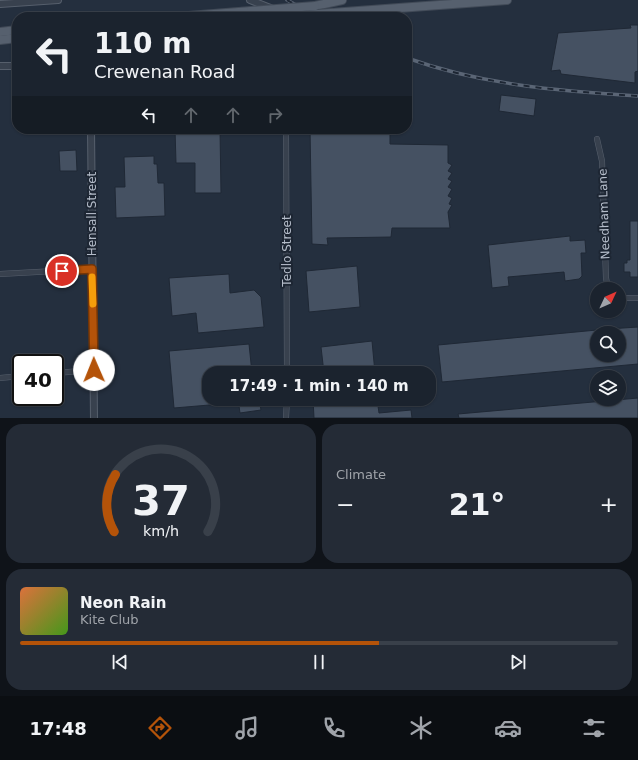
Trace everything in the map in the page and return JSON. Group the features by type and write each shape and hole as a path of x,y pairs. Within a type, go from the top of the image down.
{"main road":[{"path":"238,12 315,6 342,0"},
{"path":"345,12 507,0"},
{"path":"0,32 12,31"},
{"path":"0,40 12,39"}],"street":[{"path":"0,4 58,0"},
{"path":"250,0 278,12"},
{"path":"0,66 12,66"},
{"name":"Hensall Street","path":"91,134 94,418"},
{"name":"Tedlo Street","path":"286,134 287,366"},
{"name":"Needham Lane","path":"597,139 602,161 607,282"},
{"path":"0,274 92,269"},
{"path":"626,298 638,298"},
{"path":"64,372 94,370"},
{"path":"0,378 12,377"},
{"path":"286,418 287,406"}],"building":[{"path":"630,25 638,25 638,71 635,72 635,83 561,74 560,70 551,71 558,33 631,28"},
{"path":"501,95 536,99 534,116 499,111"},
{"path":"175,134 220,134 221,193 195,193 195,163 176,163"},
{"path":"310,134 390,134 390,144 448,145 448,163 452,165 448,171 452,173 448,179 452,181 448,187 452,189 448,196 452,198 449,204 452,205 448,212 450,228 392,228 391,237 327,238 328,245 312,244"},
{"path":"76,150 77,171 60,171 59,151"},
{"path":"154,156 154,164 157,164 158,183 164,183 165,216 116,218 115,187 125,187 124,157"},
{"path":"630,221 638,221 638,277 630,277 630,272 624,272 624,263 627,263 627,260 630,260"},
{"path":"570,236 570,241 585,240 586,253 581,253 582,276 579,279 565,281 564,272 508,277 509,286 492,288 488,245"},
{"path":"357,266 360,307 309,312 306,271"},
{"path":"229,274 230,293 254,290 261,297 264,327 198,333 196,313 172,316 169,278"},
{"path":"638,327 638,364 442,382 438,345 590,331 590,362 626,362 626,328"},
{"path":"372,341 374,366 323,366 321,347"},
{"path":"249,344 251,366 202,366 202,406 174,408 169,351"},
{"path":"638,398 638,418 459,418 458,414 590,402 590,406 626,406 626,399"},
{"path":"239,406 260,406 261,410 240,413"},
{"path":"313,406 378,406 379,413 411,410 412,418 314,418"}],"railway":[{"path":"287,0 309,12"},
{"path":"412,60 464,75 492,81 579,92 638,96"}],"slow traffic":[{"path":"92,277 93,304"}],"route":[{"path":"62,271 92,269 94,370"}]}
